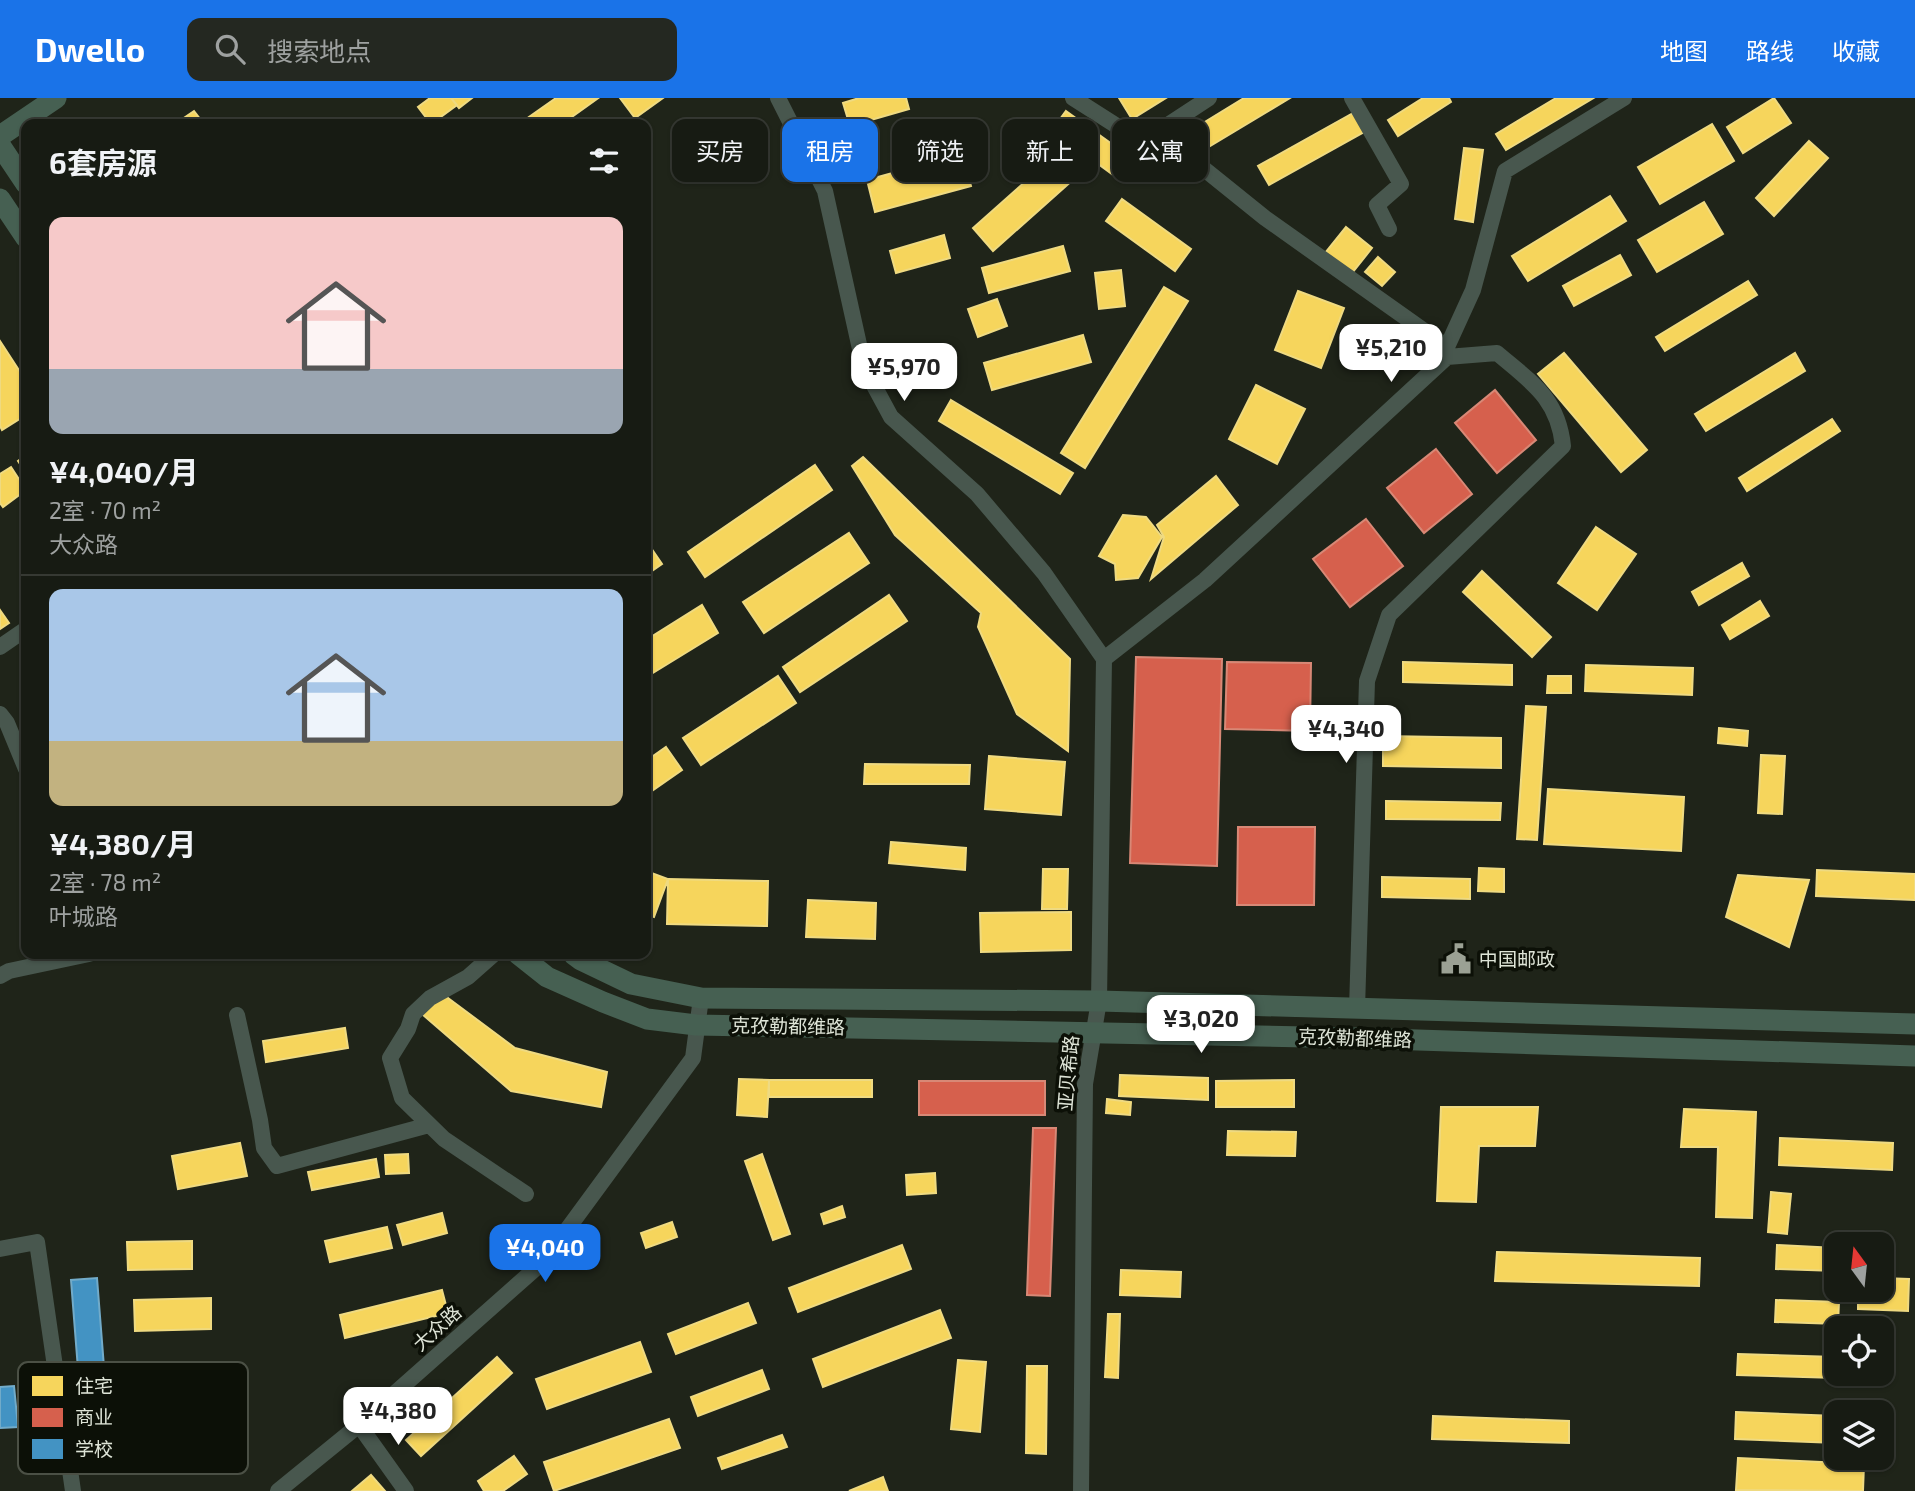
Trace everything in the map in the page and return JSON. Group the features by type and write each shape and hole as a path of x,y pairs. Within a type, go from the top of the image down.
{"main road":[{"path":"25,119 55,98"},
{"path":"0,136 21,121"},
{"path":"0,145 21,176"},
{"path":"0,199 21,230"},
{"name":"克孜勒都维路","path":"525,959 547,976 647,1019 696,1025 1370,1038 1915,1056"},
{"name":"克孜勒都维路","path":"580,959 631,984 701,998 1099,1000 1915,1024"}],"street":[{"path":"778,98 825,191 864,367 891,417 977,494 1044,573 1104,659 1205,580 1447,352 1473,290 1506,171 1624,98"},
{"path":"1073,98 1112,123"},
{"path":"1176,119 1209,98"},
{"path":"1352,98 1401,184 1377,205 1389,229"},
{"path":"1208,172 1265,218 1447,352 1497,354 1544,393 1561,425 1563,446 1389,615 1367,681 1357,1009"},
{"path":"0,647 21,632"},
{"name":"亚贝希路","path":"1081,1491 1084,1084 1099,1000 1104,659"},
{"path":"0,714 7,723 21,757"},
{"path":"0,976 9,971 65,959"},
{"path":"488,959 468,977 430,998 413,1014 408,1029 390,1058 402,1098 444,1139 526,1194"},
{"name":"大众路","path":"278,1491 359,1425 544,1261 693,1058 701,998"},
{"path":"237,1015 264,1148 276,1166 429,1125"},
{"path":"0,1249 37,1242 54,1362"},
{"path":"359,1425 406,1491"}],"building: 住宅":[{"path":"430,98 451,98 457,105 438,119 427,119 418,107"},
{"path":"451,98 472,98 459,108"},
{"path":"556,98 597,99 569,119 526,119"},
{"path":"620,98 663,98 635,118"},
{"path":"859,98 906,98 909,109 874,119 848,119 843,103"},
{"path":"1119,98 1166,98 1132,119"},
{"path":"1244,98 1290,98 1208,147 1208,120"},
{"path":"1423,98 1449,98 1451,102 1398,136 1388,120"},
{"path":"1556,98 1592,99 1506,150 1496,134"},
{"path":"1774,98 1791,123 1743,153 1727,127"},
{"path":"194,111 200,119 182,119"},
{"path":"1066,111 1077,119 1060,119"},
{"path":"1353,113 1364,132 1269,185 1258,166"},
{"path":"1712,124 1734,161 1660,204 1638,167"},
{"path":"1098,134 1112,144 1112,174 1098,164"},
{"path":"1809,141 1828,158 1774,216 1756,198"},
{"path":"1464,148 1483,150 1473,222 1455,219"},
{"path":"892,173 892,182 970,182 971,186 875,212 868,182 878,182 878,177"},
{"path":"1025,182 1071,182 993,251 973,228"},
{"path":"1610,196 1626,221 1528,281 1512,256"},
{"path":"1122,199 1191,249 1175,271 1106,221"},
{"path":"1704,202 1723,234 1657,272 1638,240"},
{"path":"1346,227 1372,248 1352,273 1325,253"},
{"path":"944,235 950,258 896,273 890,251"},
{"path":"1063,246 1070,271 989,293 982,268"},
{"path":"1620,255 1631,275 1574,306 1563,286"},
{"path":"1378,257 1395,272 1382,286 1365,272"},
{"path":"1121,270 1125,306 1099,309 1095,273"},
{"path":"1748,281 1757,295 1665,351 1656,337"},
{"path":"1164,287 1188,301 1085,468 1061,453"},
{"path":"1298,291 1344,308 1321,368 1275,350"},
{"path":"997,299 1007,326 978,337 968,309"},
{"path":"1083,335 1091,362 992,390 984,363"},
{"path":"0,341 21,373 21,418 2,430"},
{"path":"1564,353 1647,450 1621,472 1538,374"},
{"path":"1795,353 1805,371 1706,431 1695,414"},
{"path":"1256,385 1305,409 1277,464 1229,439"},
{"path":"951,400 1073,473 1060,494 939,421"},
{"path":"1832,419 1840,431 1747,491 1739,478"},
{"path":"863,457 1070,659 1068,751 1017,714 978,627 981,613 895,535 852,466"},
{"path":"815,465 832,490 705,577 688,552"},
{"path":"11,467 21,482 21,494 3,507 0,503 0,474"},
{"path":"1216,476 1238,505 1151,579 1164,537 1157,525"},
{"path":"1123,515 1146,517 1162,537 1138,578 1116,580 1115,564 1099,556"},
{"path":"1596,527 1636,554 1597,610 1558,583"},
{"path":"849,533 869,563 764,633 743,602"},
{"path":"651,548 662,564 651,572"},
{"path":"1742,563 1749,576 1699,605 1692,592"},
{"path":"1482,571 1551,637 1532,657 1463,592"},
{"path":"889,595 907,621 800,692 783,667"},
{"path":"1760,601 1769,616 1730,639 1722,625"},
{"path":"702,605 718,633 651,674 651,637"},
{"path":"0,610 9,623 0,629"},
{"path":"1403,662 1512,665 1512,685 1403,682"},
{"path":"1586,665 1693,668 1692,695 1585,691"},
{"path":"778,676 796,703 701,765 683,738"},
{"path":"1548,676 1571,676 1571,693 1547,693"},
{"path":"1526,706 1546,707 1537,840 1517,839"},
{"path":"1719,728 1748,731 1747,746 1718,743"},
{"path":"1383,736 1501,738 1501,768 1383,766"},
{"path":"666,747 682,770 651,792 651,758"},
{"path":"1761,755 1785,756 1782,814 1758,813"},
{"path":"989,756 1065,762 1061,815 985,809"},
{"path":"865,764 970,765 969,784 864,784"},
{"path":"1548,789 1684,797 1681,851 1544,844"},
{"path":"1386,801 1501,803 1500,820 1386,819"},
{"path":"891,842 966,848 965,870 889,863"},
{"path":"1479,868 1504,869 1504,892 1478,891"},
{"path":"1043,869 1068,869 1067,909 1042,909"},
{"path":"1817,870 1915,874 1915,900 1816,896"},
{"path":"651,873 668,879 654,917 651,916"},
{"path":"1738,875 1809,880 1789,947 1726,917"},
{"path":"1382,877 1470,879 1470,899 1382,897"},
{"path":"668,879 768,881 767,926 667,924"},
{"path":"808,900 876,903 875,939 806,937"},
{"path":"1071,912 1071,950 981,952 980,913"},
{"path":"444,995 515,1048 607,1072 601,1107 511,1091 422,1014"},
{"path":"345,1028 348,1048 266,1062 263,1041"},
{"path":"1120,1075 1208,1078 1208,1100 1119,1096"},
{"path":"739,1079 769,1080 767,1117 737,1115"},
{"path":"769,1080 872,1080 872,1097 769,1097"},
{"path":"1294,1080 1294,1107 1216,1107 1216,1081"},
{"path":"1107,1099 1131,1102 1130,1115 1106,1113"},
{"path":"1441,1107 1538,1107 1535,1146 1479,1146 1476,1202 1437,1201"},
{"path":"1684,1109 1756,1112 1752,1218 1716,1217 1718,1147 1681,1147"},
{"path":"1228,1131 1296,1132 1295,1156 1227,1155"},
{"path":"1780,1138 1893,1143 1892,1170 1779,1165"},
{"path":"240,1143 247,1176 178,1189 172,1156"},
{"path":"408,1154 409,1173 386,1174 385,1155"},
{"path":"762,1154 790,1234 773,1240 745,1161"},
{"path":"376,1159 379,1177 312,1190 308,1172"},
{"path":"935,1173 936,1193 907,1195 906,1175"},
{"path":"1771,1192 1791,1194 1787,1234 1768,1232"},
{"path":"842,1206 845,1217 824,1224 821,1214"},
{"path":"442,1213 447,1233 403,1245 397,1225"},
{"path":"672,1222 677,1237 646,1248 641,1233"},
{"path":"387,1227 392,1248 330,1262 325,1241"},
{"path":"192,1241 192,1269 128,1270 127,1242"},
{"path":"902,1245 911,1269 798,1312 789,1288"},
{"path":"1777,1245 1824,1247 1824,1271 1776,1269"},
{"path":"1497,1252 1700,1258 1699,1286 1495,1281"},
{"path":"1121,1270 1181,1272 1180,1297 1120,1295"},
{"path":"1894,1278 1909,1279 1908,1311 1858,1309 1858,1302 1894,1302"},
{"path":"442,1290 448,1313 345,1338 340,1315"},
{"path":"211,1298 211,1329 135,1331 134,1300"},
{"path":"1776,1300 1839,1302 1838,1316 1824,1316 1824,1324 1775,1322"},
{"path":"748,1303 756,1323 676,1354 668,1334"},
{"path":"940,1310 951,1338 823,1387 813,1359"},
{"path":"1108,1314 1120,1314 1118,1378 1105,1377"},
{"path":"640,1342 651,1372 547,1409 536,1379"},
{"path":"1738,1354 1824,1357 1824,1378 1737,1375"},
{"path":"497,1357 512,1373 421,1456 406,1440"},
{"path":"958,1360 986,1362 980,1432 951,1429"},
{"path":"1027,1366 1047,1366 1046,1454 1026,1453"},
{"path":"762,1370 769,1389 698,1416 691,1397"},
{"path":"1736,1412 1824,1416 1824,1443 1735,1439"},
{"path":"1433,1416 1569,1421 1569,1443 1432,1439"},
{"path":"669,1419 680,1448 554,1491 544,1462"},
{"path":"782,1435 787,1447 722,1469 718,1458"},
{"path":"514,1456 527,1474 503,1491 484,1491 478,1481"},
{"path":"1738,1458 1824,1462 1824,1470 1864,1470 1863,1491 1736,1490"},
{"path":"371,1475 385,1491 352,1491"},
{"path":"883,1477 888,1491 849,1491"}],"building: 商业":[{"path":"1495,390 1536,440 1497,473 1455,423"},
{"path":"1436,449 1472,494 1424,533 1387,488"},
{"path":"1366,519 1403,566 1350,607 1313,559"},
{"path":"1136,657 1222,659 1217,866 1130,863"},
{"path":"1227,662 1311,663 1310,731 1225,729"},
{"path":"1238,827 1315,827 1314,905 1237,905"},
{"path":"919,1081 1045,1081 1045,1115 919,1115"},
{"path":"1033,1128 1056,1128 1050,1296 1027,1295"}],"building: 学校":[{"path":"97,1278 104,1362 77,1362 71,1280"},
{"path":"14,1386 18,1427 0,1428 0,1387"}],"place":[{"name":"中国邮政","path":"1456,959"}]}
